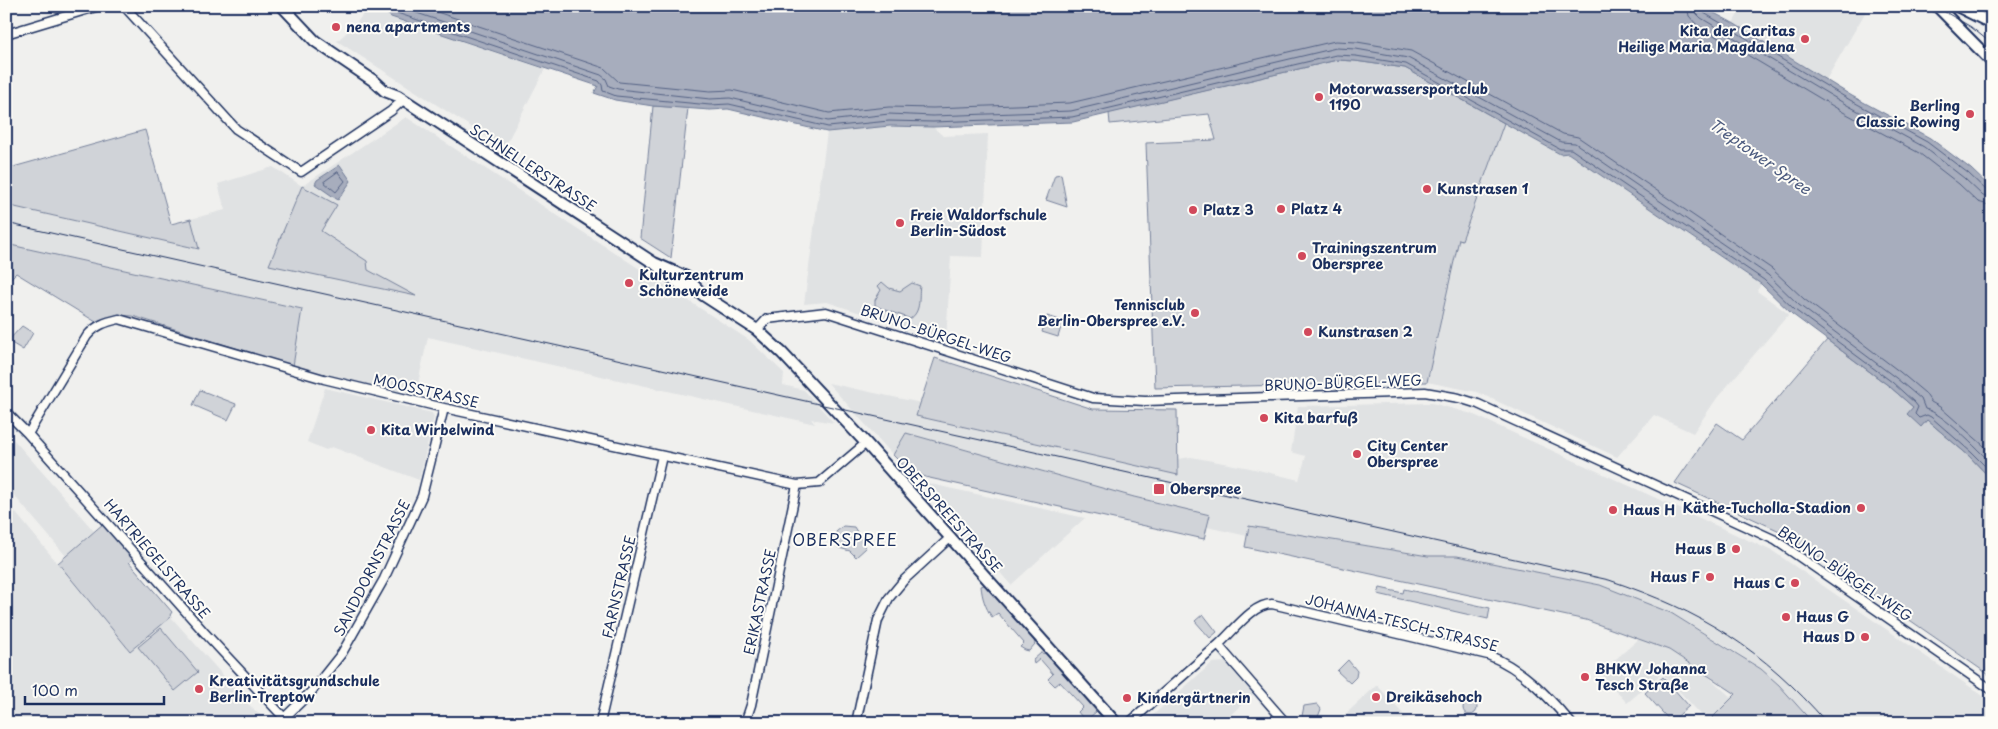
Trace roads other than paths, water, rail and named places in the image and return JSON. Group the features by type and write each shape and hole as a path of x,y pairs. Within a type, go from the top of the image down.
{"main road":[{"name":"SCHNELLERSTRASSE","path":"282,6 315,41 374,81 389,85 401,98 654,263 681,285 704,294 757,330"},
{"path":"1937,6 1992,62"},
{"path":"1957,6 1986,21 1992,21"},
{"path":"1986,6 1992,12"},
{"name":"OBERSPREESTRASSE","path":"757,330 788,358 866,443 1116,723"}],"street":[{"path":"6,34 99,6"},
{"path":"124,6 236,128 301,172 391,111 401,98"},
{"name":"BRUNO-BÜRGEL-WEG","path":"757,330 767,319 826,312 1093,398 1145,401 1425,392 1459,398 1478,404 1574,447 1775,540 1992,690"},
{"name":"MOOSSTRASSE","path":"28,434 93,328 119,319 324,380 798,485 819,483 866,443"},
{"name":"SANDDORNSTRASSE","path":"286,721 342,654 384,579 422,496 444,408"},
{"name":"HARTRIEGELSTRASSE","path":"6,412 28,434 286,721"},
{"name":"FARNSTRASSE","path":"600,723 662,456"},
{"name":"ERIKASTRASSE","path":"745,723 753,695 798,485"},
{"path":"856,723 874,637 889,598 904,580 950,537"},
{"name":"JOHANNA-TESCH-STRASSE","path":"1129,723 1218,645 1256,608 1264,604 1272,604 1488,654 1522,673 1546,695 1571,723"},
{"path":"1218,645 1286,723"}],"water":[{"name":"Treptower Spree","path":"378,6 1701,6 1733,23 1852,96 1930,138 1971,169 1992,189 1992,480 1969,456 1927,420 1921,427 1907,414 1913,407 1889,386 1792,314 1761,284 1568,153 1560,154 1405,68 1337,60 1073,122 933,127 890,126 827,132 728,109 710,110 653,106 615,100 594,93 598,86 391,17"},
{"path":"340,165 351,181 338,200 315,184 317,180"}],"tram line":[{"path":"1935,6 1971,27 1992,44"},
{"path":"6,223 1609,580 1673,605 1702,619 1728,635 1779,674 1827,723"}],"place":[{"name":"nena apartments","path":"336,27"},
{"name":"Kita der Caritas Heilige Maria Magdalena","path":"1805,39"},
{"name":"Motorwassersportclub 1190","path":"1319,97"},
{"name":"Berling Classic Rowing","path":"1970,114"},
{"name":"Kunstrasen 1","path":"1427,189"},
{"name":"Platz 4","path":"1281,209"},
{"name":"Platz 3","path":"1193,210"},
{"name":"Freie Waldorfschule Berlin-Südost","path":"900,223"},
{"name":"Trainingszentrum Oberspree","path":"1302,256"},
{"name":"Kulturzentrum Schöneweide","path":"629,283"},
{"name":"Tennisclub Berlin-Oberspree e.V.","path":"1195,313"},
{"name":"Kunstrasen 2","path":"1308,332"},
{"name":"Kita barfuß","path":"1264,418"},
{"name":"Kita Wirbelwind","path":"371,430"},
{"name":"City Center Oberspree","path":"1357,454"},
{"name":"Oberspree","path":"1159,489"},
{"name":"Käthe-Tucholla-Stadion","path":"1861,508"},
{"name":"Haus H","path":"1613,510"},
{"name":"Haus B","path":"1736,549"},
{"name":"Haus F","path":"1710,577"},
{"name":"Haus C","path":"1795,583"},
{"name":"Haus G","path":"1786,617"},
{"name":"Haus D","path":"1865,637"},
{"name":"BHKW Johanna Tesch Straße","path":"1585,677"},
{"name":"Kreativitätsgrundschule Berlin-Treptow","path":"199,689"},
{"name":"Dreikäsehoch","path":"1376,697"},
{"name":"Kindergärtnerin","path":"1127,698"}],"district":[{"name":"OBERSPREE","path":"845,540"}]}
